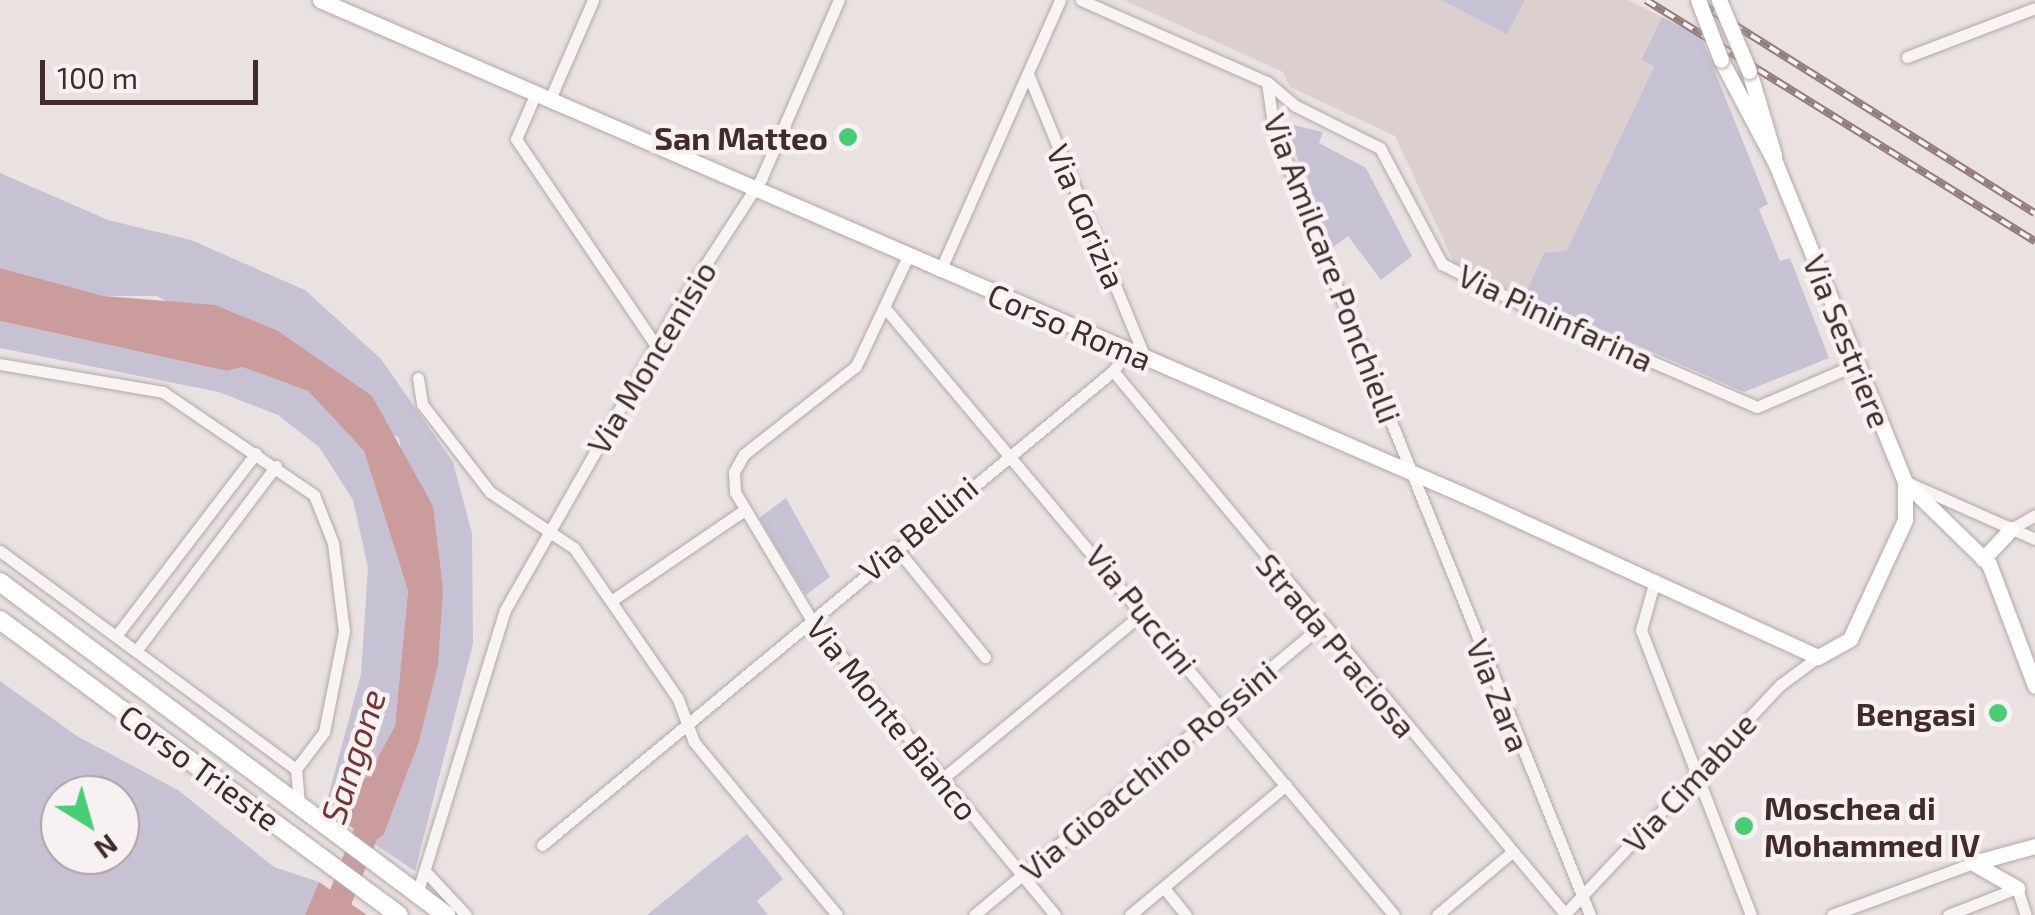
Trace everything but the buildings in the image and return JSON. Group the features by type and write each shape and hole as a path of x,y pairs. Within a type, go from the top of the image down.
{"main road":[{"name":"Corso Trieste","path":"0,582 446,915"},
{"name":"Corso Trieste","path":"0,620 399,915"}],"street":[{"name":"Corso Roma","path":"320,0 360,8 543,96 1655,580 1818,657"},
{"path":"594,0 516,139 656,346"},
{"name":"Via Moncenisio","path":"417,894 490,644 550,527 753,188 838,0"},
{"path":"940,271 1060,0"},
{"name":"Via Amilcare Ponchielli","path":"1082,0 1267,82 1274,131 1411,474"},
{"name":"Via Sestriere","path":"1698,0 1721,60 1776,164 1906,482 1904,520 1850,639 1818,657"},
{"name":"Via Sestriere","path":"1719,0 1749,71 1776,164"},
{"path":"1907,57 2035,8"},
{"name":"Via Gorizia","path":"1028,74 1144,358"},
{"name":"Via Pininfarina","path":"1267,82 1294,105 1380,148 1442,264 1528,308 1756,407 1857,364"},
{"path":"611,601 744,511 733,480 744,454 856,366 908,256"},
{"name":"Via Puccini","path":"885,308 1010,450 1394,915"},
{"name":"Via Bellini","path":"542,845 690,721 692,704 706,705 1010,450 1113,371 1128,350"},
{"path":"0,364 163,392 314,494 326,517 344,631 324,732 296,768"},
{"name":"Strada Praciosa","path":"1113,371 1511,853 1566,914"},
{"path":"418,378 422,404 490,492 550,527 574,548 690,721 694,742 837,915"},
{"path":"116,636 256,452"},
{"path":"136,651 276,466"},
{"name":"Via Zara","path":"1411,474 1590,915"},
{"path":"1906,482 2035,539"},
{"path":"1906,482 1983,559 1998,582 2035,686"},
{"name":"Via Monte Bianco","path":"744,511 811,619 1055,915"},
{"path":"1983,559 2011,528 2035,516"},
{"path":"896,548 986,657"},
{"name":"Corso Trieste","path":"0,551 296,768 306,808"},
{"path":"1655,580 1641,630 1751,915"},
{"path":"942,779 1144,612"},
{"name":"Via Gioacchino Rossini","path":"974,915 1322,626"},
{"name":"Via Cimabue","path":"1566,914 1780,686 1818,657"},
{"path":"1130,915 1286,785"},
{"path":"1832,915 1973,863 2035,846"},
{"path":"1437,915 1511,853"},
{"path":"2009,853 2026,915"},
{"path":"1973,863 2017,888"},
{"path":"426,872 466,915"},
{"path":"1948,915 2035,881"},
{"path":"1164,888 1186,915"}],"shaded area":[{"path":"1124,0 1628,0 1662,17 1641,58 1654,65 1567,250 1544,253 1524,296 1455,265 1395,136 1290,87 1283,72"},
{"path":"1441,0 1525,0 1507,34"},
{"path":"1662,17 1701,37 1768,204 1759,209 1780,261 1790,258 1829,358 1744,392 1524,296 1544,253 1567,250 1654,66 1641,59"},
{"path":"1293,125 1323,132 1319,143 1366,168 1412,256 1381,280 1348,236 1332,248 1289,136"},
{"path":"0,173 108,220 191,240 305,290 381,359 453,462 472,533 473,644 415,871 373,843 384,834 419,742 438,666 399,438 157,296 104,296 0,268"},
{"path":"0,268 104,296 215,305 278,331 372,396 433,506 443,589 438,666 419,742 384,834 373,843 339,818 347,789 367,777 395,726 408,591 364,451 308,391 242,367 227,371 0,321"},
{"path":"0,321 227,371 242,367 308,391 364,451 408,591 395,726 367,777 347,789 339,818 325,808 361,674 368,568 353,500 319,447 278,415 219,392 0,348"},
{"path":"786,498 830,577 806,595 759,518"},
{"path":"0,681 77,736 178,790 274,867 319,882 305,915 0,915"},
{"path":"747,834 783,879 757,901 768,915 647,915"},
{"path":"319,882 367,915 305,915"}],"waterway":[{"name":"Sangone","path":"333,915 375,808"}],"railway":[{"path":"1646,0 2035,241"},
{"path":"1695,0 2035,213"}],"place":[{"name":"San Matteo","path":"848,137"},
{"name":"Bengasi","path":"1998,713"},
{"name":"Moschea di Mohammed IV","path":"1744,826"}]}
